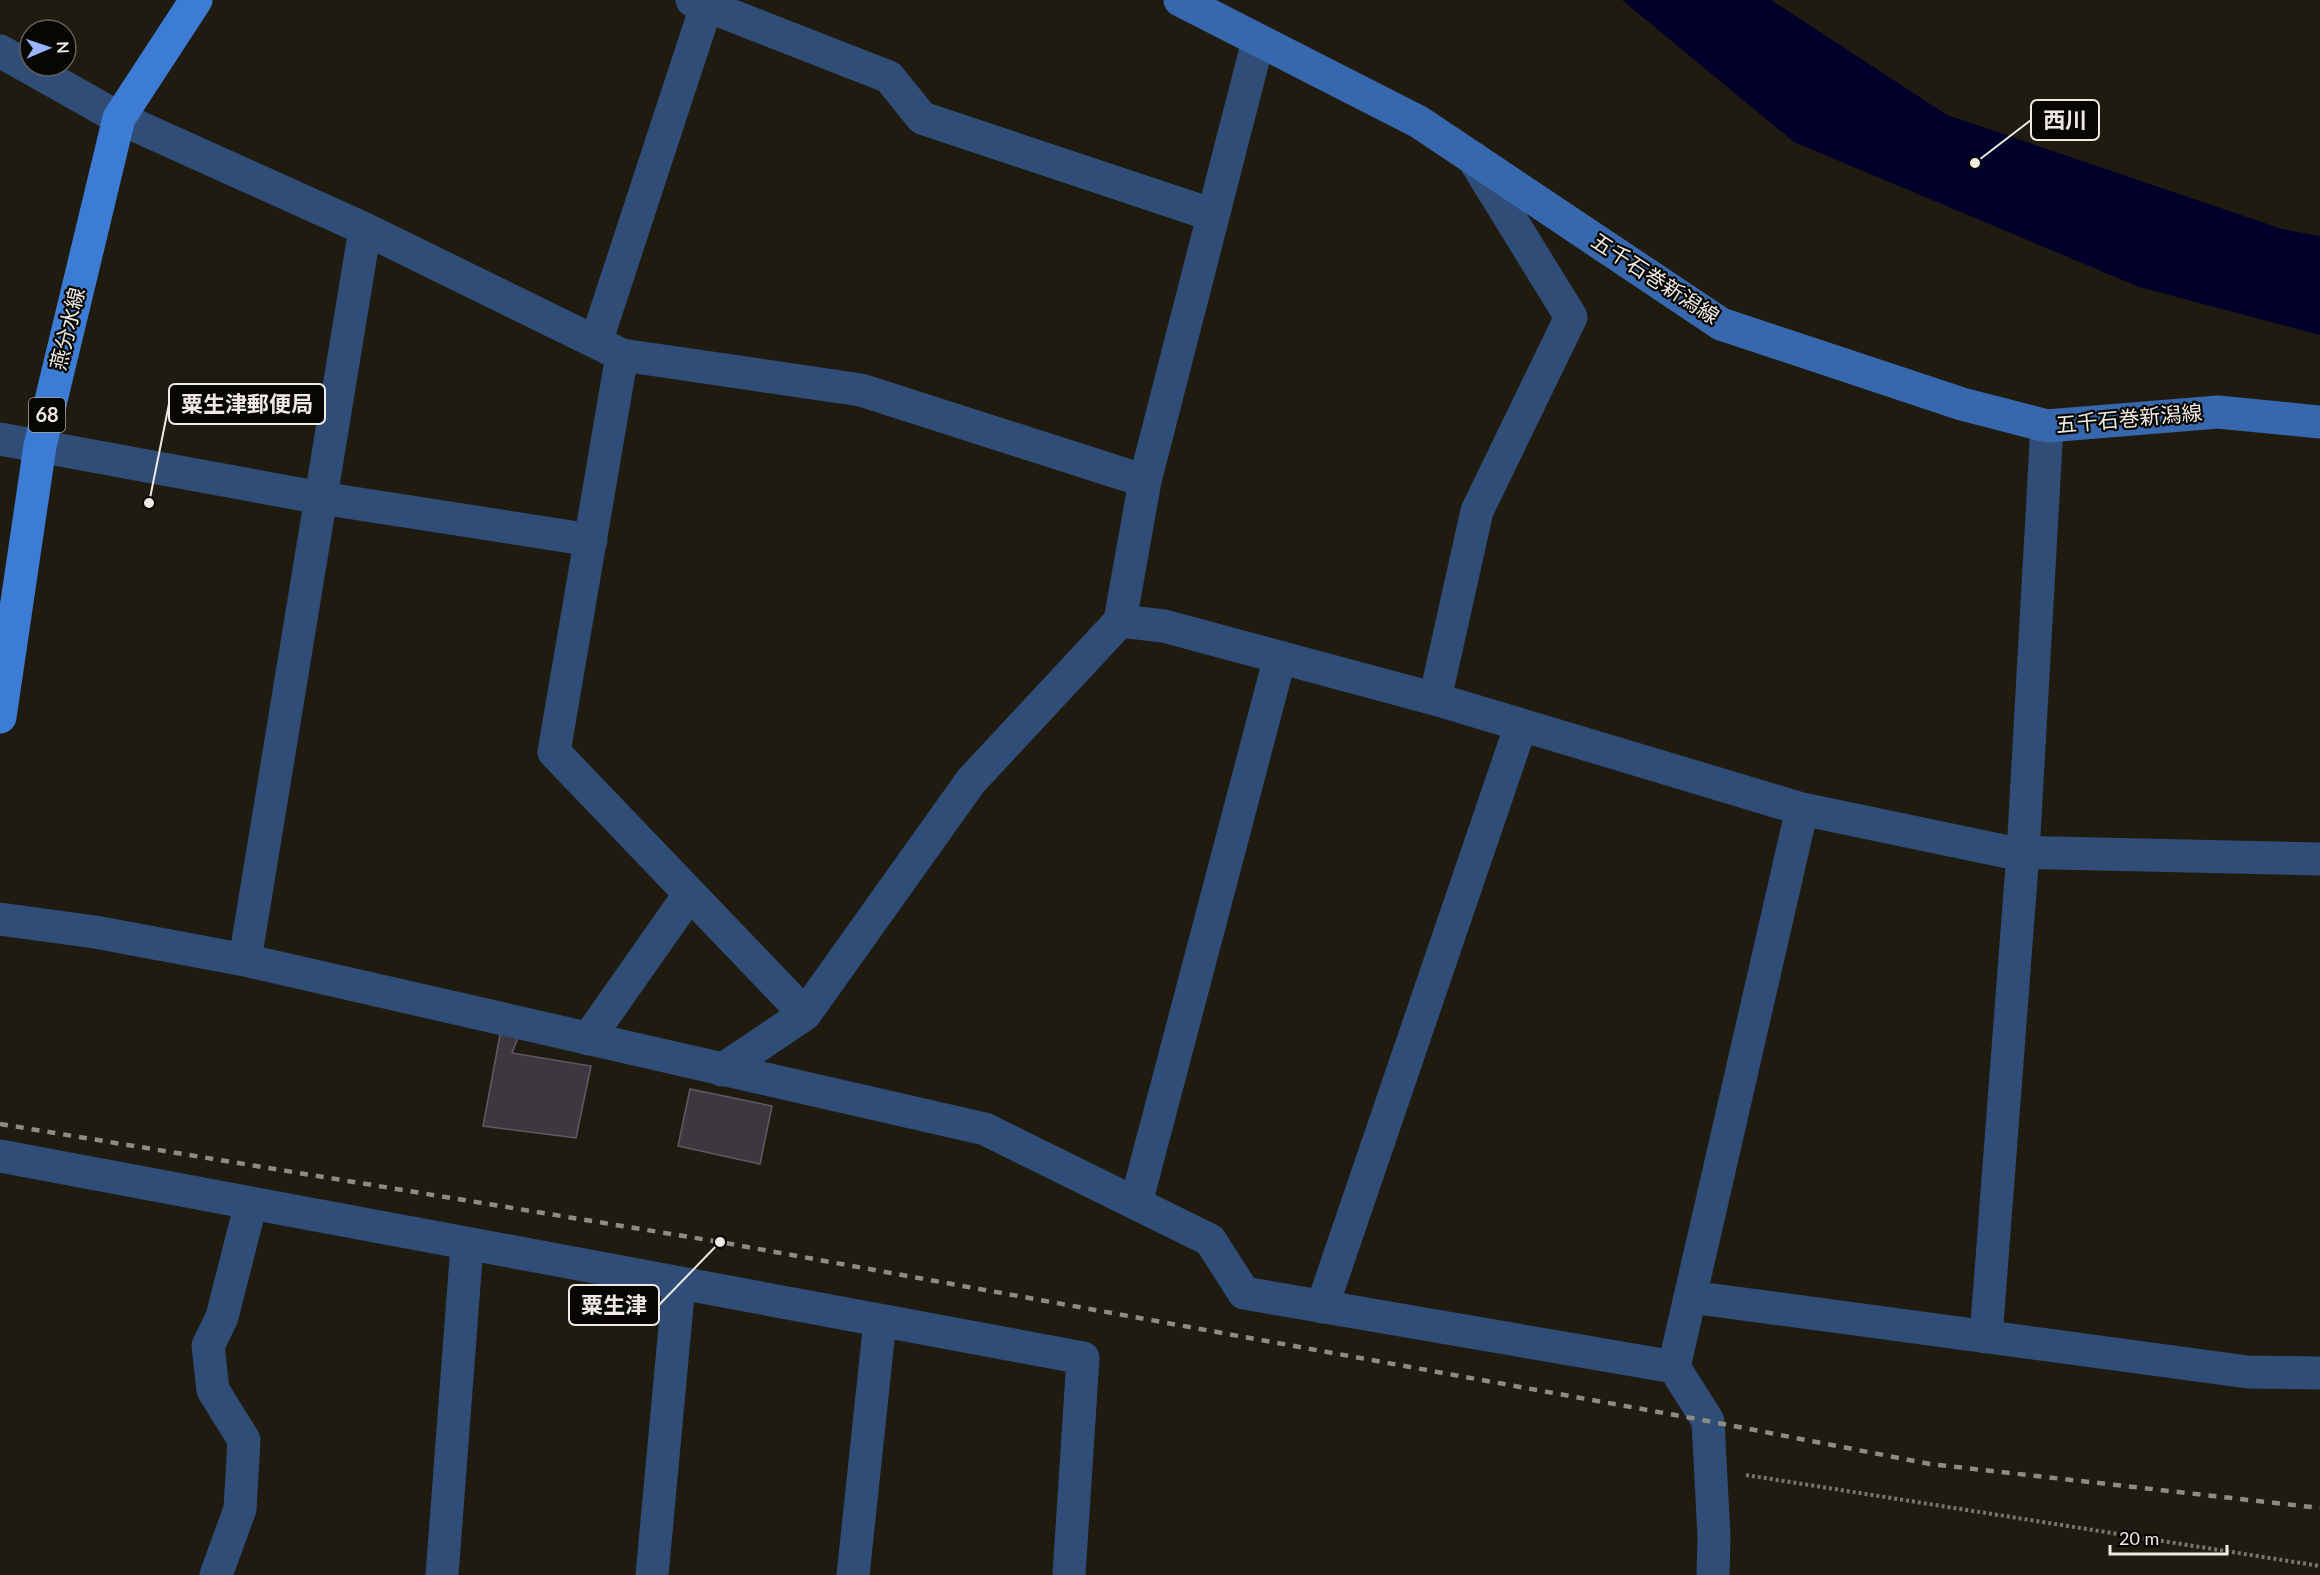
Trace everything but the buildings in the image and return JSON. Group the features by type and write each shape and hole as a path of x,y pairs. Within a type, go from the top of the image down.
{"main road":[{"name":"燕分水線","path":"0,717 40,446 119,118 196,0"},
{"name":"五千石巻新潟線","path":"1180,0 1419,122 1721,324 1962,404 2047,426 2218,412 2320,422"}],"street":[{"path":"805,1014 554,752 591,540 609,349 699,3 889,77 922,118 1213,215"},
{"path":"722,1070 805,1014 971,781 1120,621 1145,481 1258,41"},
{"path":"0,51 119,118 365,229 609,349 861,390 1145,481"},
{"path":"1435,699 1477,511 1571,317 1473,158"},
{"path":"245,960 365,229"},
{"path":"1986,1337 2023,853 2047,426"},
{"path":"0,439 321,498 591,540"},
{"path":"1120,621 1164,626 1435,699 1802,809 2008,852 2320,859"},
{"path":"1136,1203 1280,657"},
{"path":"1322,1306 1521,725"},
{"path":"1713,1575 1714,1537 1708,1421 1674,1367 1802,809"},
{"path":"588,1039 689,895"},
{"path":"0,919 95,933 245,960 985,1129 1210,1240 1244,1293 1674,1367"},
{"path":"0,1156 467,1245 1083,1358 1069,1575"},
{"path":"216,1575 240,1509 244,1440 213,1390 208,1346 222,1317 251,1203"},
{"path":"442,1575 467,1245"},
{"path":"652,1575 679,1284"},
{"path":"1691,1297 2248,1372 2320,1373"},
{"path":"853,1575 880,1321"}],"path":[{"path":"1710,1469 2320,1566"}],"water":[{"path":"1622,0 1771,0 1947,115 2282,229 2320,236 2320,335 2139,287 1794,142"}],"railway":[{"path":"0,1124 720,1242 1708,1421 1930,1464 2320,1508"}],"place":[{"name":"西川","path":"1975,163"},
{"name":"粟生津郵便局","path":"149,503"},
{"name":"粟生津","path":"720,1242"}]}
